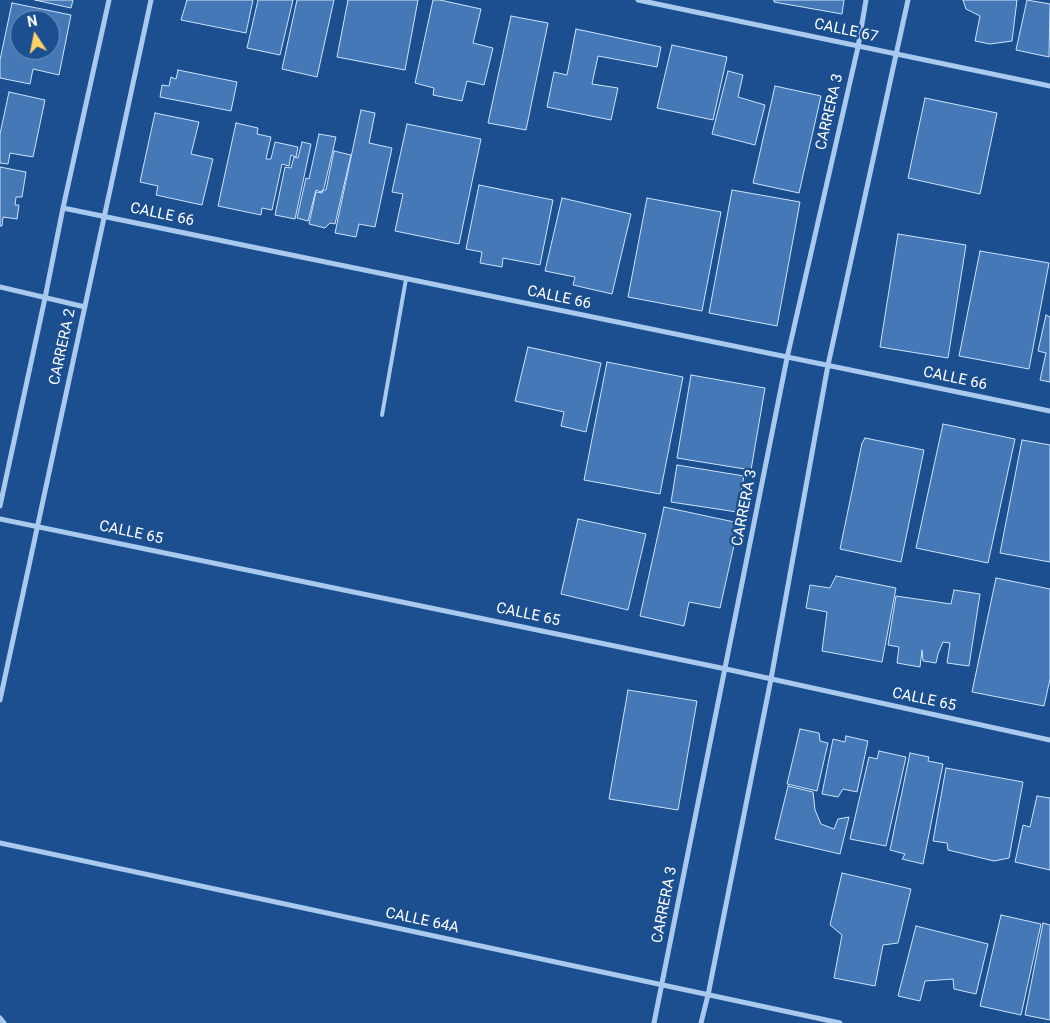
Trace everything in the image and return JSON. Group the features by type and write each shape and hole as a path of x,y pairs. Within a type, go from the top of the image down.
{"street":[{"name":"CARRERA 2","path":"0,506 45,298 62,208 109,0"},
{"name":"CARRERA 2","path":"0,700 151,0"},
{"name":"CALLE 67","path":"638,0 1050,86"},
{"name":"CARRERA 3","path":"654,1023 787,358 858,47 866,0"},
{"path":"701,1023 770,679 828,366 908,0"},
{"name":"CALLE 66","path":"62,208 1050,411"},
{"path":"0,288 85,307"},
{"name":"CALLE 65","path":"0,519 726,669 1050,740"},
{"name":"CALLE 64A","path":"0,843 840,1023"},
{"path":"0,1018 4,1023"}],"lane":[{"path":"382,415 406,279"}],"building":[{"path":"35,0 73,0 71,8"},
{"path":"187,0 253,0 246,33 181,20"},
{"path":"258,0 293,0 280,55 247,48"},
{"path":"297,0 334,0 317,77 282,69"},
{"path":"348,0 418,0 405,70 337,57"},
{"path":"433,0 481,9 473,43 493,48 484,85 467,81 462,101 433,95 434,88 415,83"},
{"path":"774,0 844,0 842,14 774,2"},
{"path":"963,0 1017,0 1012,41 990,44 975,41 980,16 966,9"},
{"path":"1027,0 1050,4 1049,57 1016,50"},
{"path":"12,3 46,10 11,10"},
{"path":"10,12 10,60 60,60 60,13 71,15 59,75 33,69 30,84 0,78 0,60"},
{"path":"511,16 548,23 526,130 488,123"},
{"path":"576,29 661,47 657,67 598,56 592,84 618,88 611,120 547,107 554,72 567,75"},
{"path":"672,45 727,57 713,120 657,108"},
{"path":"178,70 237,82 231,111 160,97 162,85 169,86 171,77 176,79"},
{"path":"728,71 743,75 738,97 765,105 755,145 712,134"},
{"path":"775,86 821,96 799,193 753,183"},
{"path":"9,92 45,100 33,157 10,153 8,164 0,163 0,134"},
{"path":"925,98 997,113 980,194 908,178"},
{"path":"361,110 375,113 369,143 392,148 375,227 359,224 356,237 335,233"},
{"path":"155,113 199,122 191,154 213,159 202,205 156,195 158,186 140,182"},
{"path":"236,123 258,128 257,134 271,137 266,159 271,159 275,142 298,147 296,157 291,155 289,166 282,164 272,210 262,208 261,215 218,206"},
{"path":"407,124 481,139 459,244 395,231 403,194 392,192"},
{"path":"319,134 336,137 324,188 321,192 316,190 308,221 297,218 306,178 309,179"},
{"path":"302,142 311,144 295,219 275,215 285,167 291,168 294,157 298,158"},
{"path":"334,151 351,155 335,224 330,223 325,228 309,224 316,192 322,193 323,190 326,190"},
{"path":"0,167 26,172 22,197 16,197 15,205 19,205 17,219 3,217 2,226 0,226"},
{"path":"479,185 553,200 540,265 503,258 502,267 480,263 482,252 466,249"},
{"path":"732,190 800,202 777,326 709,313"},
{"path":"562,198 631,214 612,294 573,285 575,277 545,271"},
{"path":"647,198 721,212 702,311 628,297"},
{"path":"898,234 966,245 948,358 880,347"},
{"path":"980,251 1049,263 1029,369 959,356"},
{"path":"1046,315 1050,317 1050,382 1040,380 1046,353 1038,351"},
{"path":"528,347 601,363 586,432 561,426 564,412 515,401"},
{"path":"607,362 683,377 660,494 584,480"},
{"path":"691,375 765,388 751,470 677,458"},
{"path":"943,424 1015,439 988,563 916,548"},
{"path":"865,438 924,450 901,562 840,549 862,443"},
{"path":"1022,440 1050,445 1050,562 1000,553"},
{"path":"677,465 744,476 737,512 671,502"},
{"path":"664,507 739,523 720,608 689,602 684,626 640,616"},
{"path":"578,519 646,534 628,610 561,594"},
{"path":"836,576 896,588 882,662 822,651 827,612 806,608 810,585 830,588"},
{"path":"996,578 1050,589 1050,679 1044,706 972,692"},
{"path":"954,590 980,594 969,666 947,663 950,643 943,642 936,663 923,661 922,650 920,667 897,663 899,647 888,645 896,596 951,604"},
{"path":"628,690 697,701 678,810 609,799"},
{"path":"800,729 819,733 820,741 828,743 817,791 787,784"},
{"path":"846,736 868,741 857,792 843,789 838,797 822,794 833,739 845,742"},
{"path":"879,751 906,757 886,846 850,839 869,757 877,759"},
{"path":"910,753 929,757 928,761 943,764 923,864 902,859 905,854 890,850"},
{"path":"946,768 1023,782 1009,858 994,861 948,850 947,843 933,841"},
{"path":"788,786 813,792 815,810 821,824 834,829 838,819 849,817 840,854 775,839"},
{"path":"1037,796 1050,798 1050,870 1015,862 1023,825 1030,827"},
{"path":"842,873 911,889 898,943 883,945 875,986 834,978 842,935 830,925"},
{"path":"1001,915 1041,924 1021,1015 980,1006"},
{"path":"1043,923 1050,925 1050,1020 1025,1015"},
{"path":"916,926 988,944 976,994 954,989 953,979 925,981 920,1001 898,996"}]}
